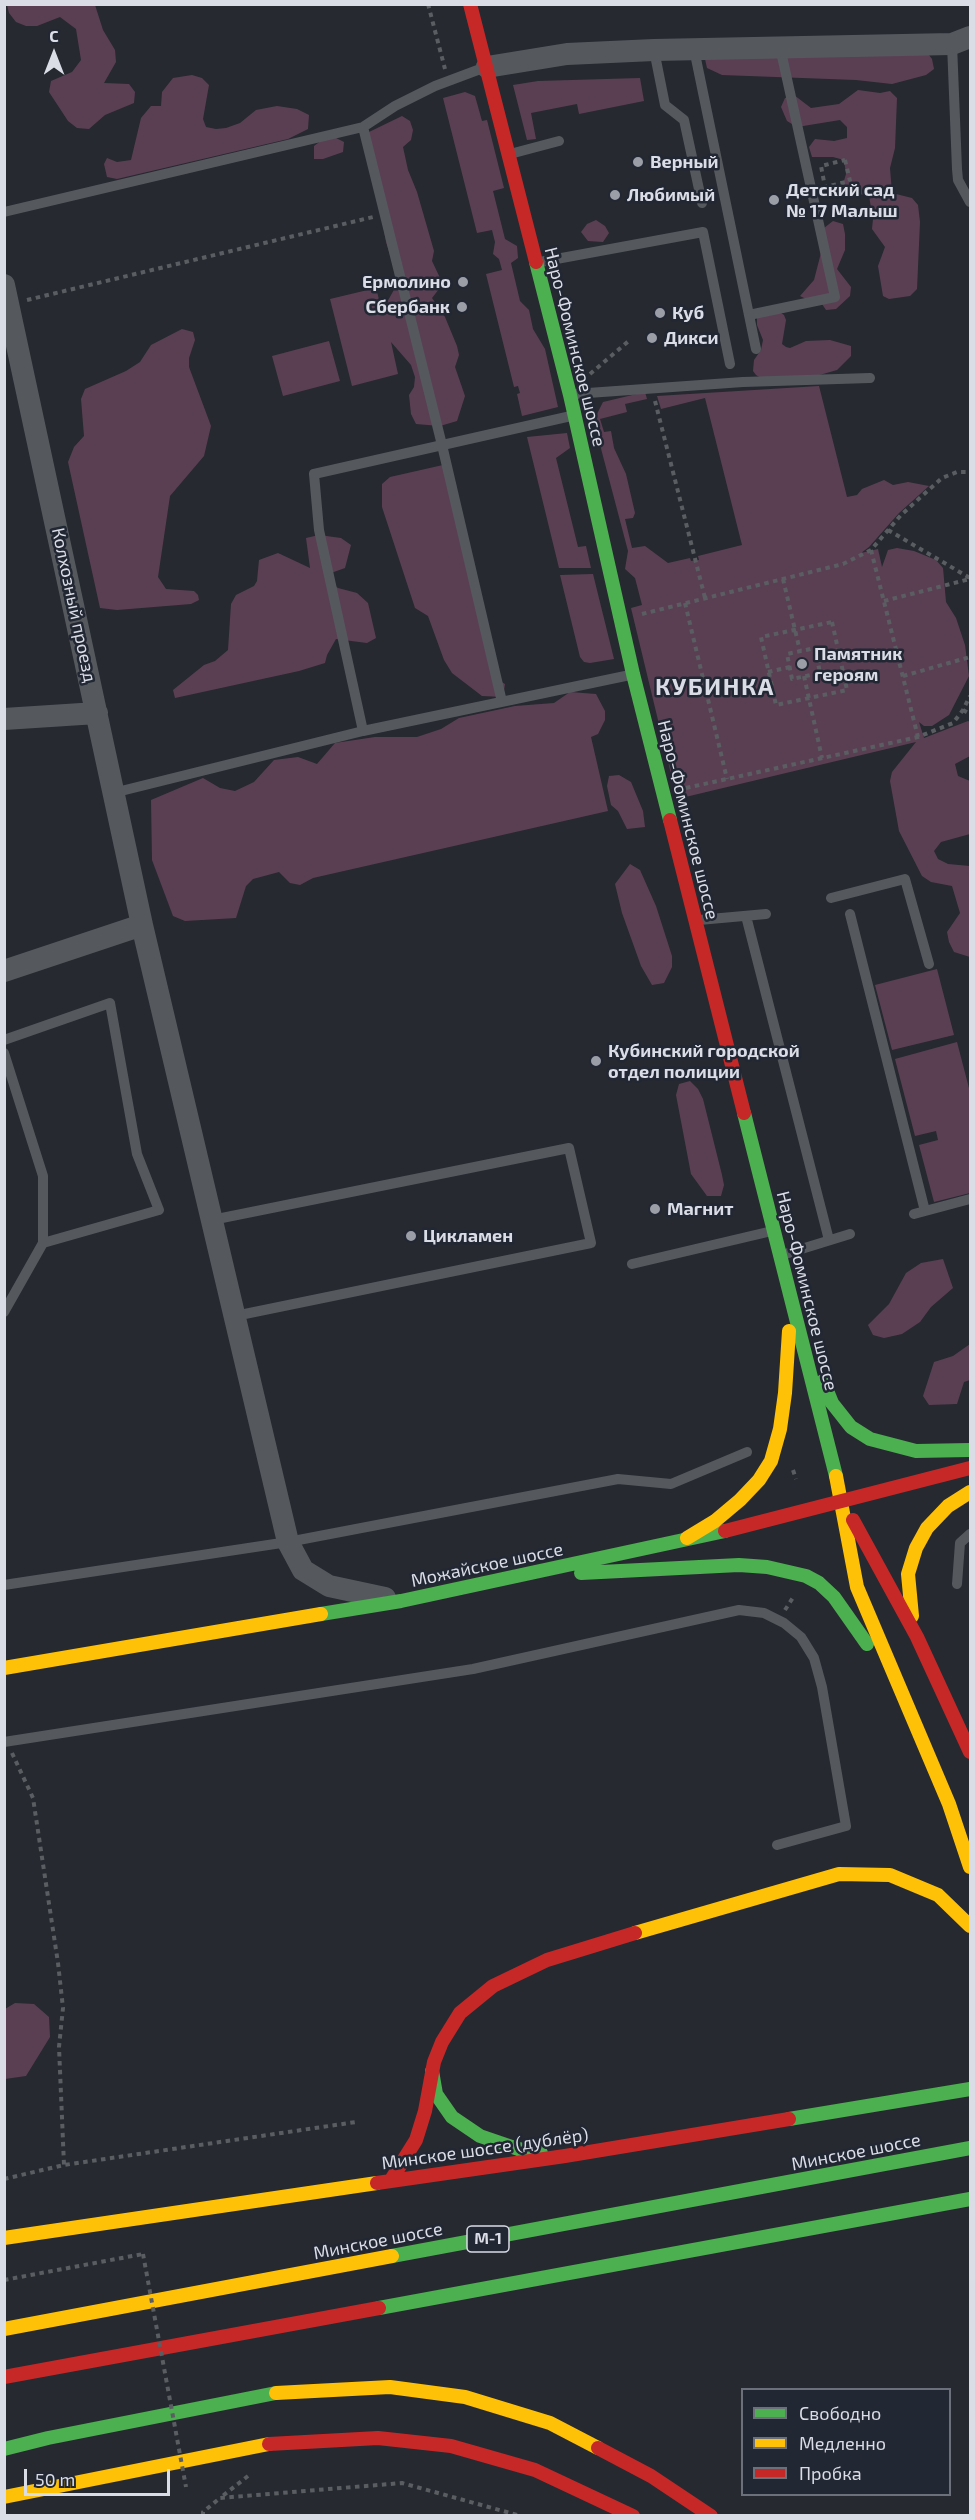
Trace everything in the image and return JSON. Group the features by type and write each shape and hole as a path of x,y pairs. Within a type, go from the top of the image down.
{"main road":[{"name":"Наро-Фоминское шоссе","path":"470,4 570,395 633,674 843,1503 857,1587 950,1804 970,1867"},
{"path":"791,1303 832,1403 851,1427 870,1439 916,1451 970,1450"},
{"path":"681,1542 715,1521 740,1500 759,1480 771,1461 780,1429 785,1393 791,1303"},
{"name":"Можайское шоссе","path":"4,1668 401,1601 681,1542 843,1503 970,1468"},
{"path":"917,1637 909,1602 908,1574 911,1560 927,1528 948,1506 970,1492"},
{"name":"Наро-Фоминское шоссе","path":"843,1503 868,1544 917,1637 970,1752"},
{"path":"520,1576 739,1566 767,1568 806,1576 819,1583 834,1597 905,1700"},
{"path":"391,2180 416,2140 425,2111 432,2070 442,2042 460,2013 493,1986 547,1960 839,1874 890,1875 938,1894 970,1926"},
{"path":"432,2070 436,2094 452,2117 480,2136 518,2149 565,2156"},
{"name":"Минское шоссе (дублёр)","path":"4,2238 565,2156 970,2089"},
{"name":"Минское шоссе","path":"4,2329 970,2148"},
{"path":"4,2377 970,2199"},
{"path":"4,2449 48,2438 287,2391 390,2387 465,2397 550,2422 651,2476 711,2516"},
{"path":"4,2497 275,2443 378,2438 451,2446 535,2470 633,2516"},
{"path":"4,2489 182,2462"}],"street":[{"path":"487,67 567,54 961,41"},
{"name":"Колхозный проезд","path":"7,295 142,925 288,1542 303,1570 329,1586 401,1601"},
{"path":"4,719 97,713"},
{"path":"4,970 142,925"}],"lane":[{"path":"961,41 957,169 958,180 970,202"},
{"path":"749,315 835,297 780,47"},
{"path":"694,49 756,349"},
{"path":"654,50 665,105 684,120 702,202"},
{"path":"4,212 363,127 395,106 448,81 487,67"},
{"path":"363,127 442,445 502,702"},
{"path":"508,154 559,141"},
{"path":"536,262 703,232 730,364"},
{"path":"570,395 651,388 870,378"},
{"path":"363,731 319,530 314,474 574,415"},
{"path":"113,793 363,731 633,674"},
{"path":"831,898 905,879 929,964"},
{"path":"696,920 766,914"},
{"path":"850,915 920,1213 970,1199"},
{"path":"746,916 829,1240"},
{"path":"4,1040 110,1003 137,1154 159,1210 43,1243"},
{"path":"4,1053 43,1176 43,1243 4,1312"},
{"path":"212,1220 569,1148 591,1243 235,1316"},
{"path":"632,1264 773,1231"},
{"path":"779,1256 850,1234"},
{"path":"4,1585 288,1542 618,1479 670,1484 747,1452"},
{"path":"957,1584 960,1543 970,1534"},
{"path":"5,1740 473,1669 740,1610 764,1613 779,1620 801,1637 814,1658 822,1687 846,1826 777,1845"}],"path":[{"path":"428,4 448,81"},
{"path":"845,160 850,181 825,187 821,165 845,160"},
{"path":"7,295 383,214"},
{"path":"582,380 631,339"},
{"path":"651,388 705,598"},
{"path":"642,614 843,564 871,550 901,515 942,478 957,472 970,472"},
{"path":"888,530 970,578"},
{"path":"871,550 918,737"},
{"path":"884,601 970,578"},
{"path":"783,579 800,652"},
{"path":"685,603 727,779"},
{"path":"832,622 839,656 847,690 776,705 761,637 832,622"},
{"path":"815,648 818,661 820,673 792,679 787,654 815,648"},
{"path":"818,661 839,656"},
{"path":"903,676 970,657"},
{"path":"768,672 790,667"},
{"path":"804,676 822,758"},
{"path":"685,789 918,737 952,723 963,710 970,696"},
{"path":"963,710 970,714"},
{"path":"779,1620 796,1592"},
{"path":"5,1740 33,1797 58,1963 63,2008 59,2047 64,2165"},
{"path":"4,2179 64,2165 356,2122"},
{"path":"4,2280 143,2254 186,2487"},
{"path":"203,2516 203,2512 248,2476"},
{"path":"220,2498 402,2483 520,2516"}],"shaded area":[{"path":"7,5 95,5 103,30 115,50 116,62 104,83 129,84 135,92 134,103 105,115 89,129 77,128 68,121 49,92 51,81 72,72 81,60 76,29 60,17 37,26 26,26 16,22 9,13"},
{"path":"926,51 932,59 934,69 926,75 892,84 856,80 722,75 707,68 705,59"},
{"path":"192,75 202,78 209,85 203,119 206,127 226,128 240,123 256,110 277,106 297,109 309,115 308,129 288,139 117,179 107,177 104,164 107,158 117,162 131,160 141,118 151,106 161,106 162,92 173,78"},
{"path":"640,78 644,101 579,114 577,104 531,113 536,139 527,140 513,85 538,81"},
{"path":"858,90 880,93 890,91 897,98 895,148 890,168 892,193 912,198 918,205 920,222 917,289 910,296 889,299 883,296 878,266 885,247 872,229 873,219 869,196 849,192 843,184 846,174 844,160 833,157 812,157 809,147 815,139 834,141 847,138 847,127 840,120 797,127 787,121 781,107 785,98 794,95 811,108 839,104"},
{"path":"465,92 475,96 482,121 487,120 504,188 493,191 505,239 517,246 518,258 511,263 520,301 529,310 533,329 545,349 558,407 522,416 517,394 520,393 518,386 514,387 486,274 502,270 499,259 493,254 495,242 492,230 477,233 443,98"},
{"path":"402,116 410,121 413,130 411,140 403,147 434,251 432,261 441,280 439,289 432,298 445,317 457,346 459,355 455,367 465,396 457,421 440,426 416,424 411,414 409,395 414,387 415,377 411,365 391,342 398,374 352,386 330,299 376,288 382,311 395,288 397,277 386,242 367,133"},
{"path":"326,137 344,142 343,152 323,159 314,159 314,146"},
{"path":"596,220 605,226 609,233 603,242 588,241 581,232 587,224"},
{"path":"833,221 843,224 845,250 837,269 851,287 850,296 836,309 826,310 820,301 810,301 800,296 814,280 822,249 824,228"},
{"path":"775,309 784,315 786,320 782,344 786,347 790,348 806,341 830,340 851,346 851,356 837,370 816,376 761,378 756,375 753,371 754,360 761,350 763,340 757,325 757,314"},
{"path":"182,329 193,332 195,340 189,358 189,367 211,426 204,456 170,496 158,577 166,589 194,591 199,600 191,604 117,610 100,608 68,462 74,447 84,436 81,399 85,389 126,371 140,362 151,345"},
{"path":"329,341 340,381 283,396 272,356"},
{"path":"819,386 847,497 857,495 862,489 884,480 893,485 908,482 929,486 899,513 861,553 878,549 882,567 888,550 897,548 914,551 936,560 943,568 946,602 956,618 965,645 969,676 949,715 932,726 924,726 919,722 924,738 970,722 970,756 955,764 958,776 970,781 970,834 941,842 934,851 938,859 948,864 970,866 970,957 954,952 949,942 947,932 960,913 952,886 931,882 922,876 899,831 890,781 892,772 916,742 677,799 631,608 642,605 635,578 625,569 628,551 595,418 603,402 645,392 647,399 625,404 627,412 600,419 604,432 611,431 614,448 626,474 635,513 633,518 625,519 632,548 645,546 668,563 690,558 691,561 699,560 698,556 742,545 705,398 661,409 657,396"},
{"path":"567,433 570,448 556,458 578,547 586,546 591,568 559,568 527,437"},
{"path":"443,465 495,678 505,684 503,697 482,696 452,673 444,660 428,616 415,608 382,507 382,484 390,477"},
{"path":"319,535 341,538 351,545 345,568 331,573 330,582 338,588 357,593 368,603 376,638 367,643 336,639 325,663 299,671 175,698 173,690 204,665 215,661 228,650 231,604 236,595 254,586 257,581 259,560 278,553 310,568 306,538"},
{"path":"593,574 614,659 590,663 584,662 580,657 560,575"},
{"path":"570,692 596,694 605,711 605,720 598,734 591,737 608,811 313,878 300,885 290,883 279,872 253,879 246,886 236,918 185,921 173,916 152,860 151,800 203,778 220,788 235,791 254,782 274,760 298,757 317,764 335,743 375,737 417,737 441,729 459,718 515,706 554,703"},
{"path":"619,775 631,782 643,811 645,827 627,829 618,811 611,805 607,786 609,776"},
{"path":"630,864 640,870 656,906 672,956 672,967 664,983 652,985 641,966 622,913 615,884"},
{"path":"937,969 954,1035 892,1050 875,985"},
{"path":"957,1042 970,1092 970,1193 934,1202 919,1145 938,1140 936,1131 915,1136 895,1059"},
{"path":"690,1081 698,1089 703,1099 724,1185 721,1196 707,1196 691,1174 676,1095 679,1084"},
{"path":"943,1259 953,1288 931,1307 920,1322 902,1334 884,1338 873,1335 868,1325 889,1304 906,1273 921,1263"},
{"path":"970,1344 970,1380 964,1382 957,1404 929,1405 923,1396 934,1362 953,1356"},
{"path":"15,2003 34,2004 49,2017 50,2037 26,2076 5,2079 5,2009"}],"traffic: fast":[{"path":"536,262 570,395 633,674 670,820"},
{"path":"744,1113 836,1476"},
{"path":"823,1381 832,1403 851,1427 870,1439 916,1451 970,1450"},
{"path":"321,1614 401,1601 725,1531"},
{"path":"581,1573 739,1565 767,1567 806,1576 819,1583 834,1597 867,1644"},
{"path":"432,2071 436,2094 452,2117 480,2136 518,2149 541,2153"},
{"path":"789,2119 970,2089"},
{"path":"392,2256 970,2148"},
{"path":"379,2308 970,2199"},
{"path":"4,2449 48,2438 276,2393"}],"traffic: slow":[{"path":"687,1538 715,1521 740,1500 759,1480 771,1461 780,1429 785,1393 789,1331"},
{"path":"836,1476 857,1587 949,1804 970,1867"},
{"path":"912,1616 908,1574 916,1548 927,1528 948,1506 970,1492"},
{"path":"4,1668 321,1614"},
{"path":"635,1933 839,1874 890,1875 938,1895 970,1926"},
{"path":"4,2238 377,2183"},
{"path":"4,2329 392,2256"},
{"path":"276,2393 390,2387 465,2397 550,2423 598,2448"},
{"path":"4,2497 269,2444"}],"traffic: jam":[{"path":"470,4 536,262"},
{"path":"670,820 744,1113"},
{"path":"725,1531 970,1468"},
{"path":"853,1520 917,1637 970,1752"},
{"path":"391,2180 416,2140 425,2111 434,2062 442,2042 460,2013 493,1986 547,1960 635,1933"},
{"path":"377,2183 565,2156 789,2119"},
{"path":"4,2377 379,2308"},
{"path":"269,2444 378,2438 451,2446 535,2470 633,2516"},
{"path":"598,2448 651,2476 711,2516"}],"place":[{"name":"Верный","path":"638,162"},
{"name":"Любимый","path":"615,195"},
{"name":"Детский сад № 17 Малыш","path":"774,200"},
{"name":"Ермолино","path":"463,282"},
{"name":"Сбербанк","path":"462,307"},
{"name":"Куб","path":"660,313"},
{"name":"Дикси","path":"652,338"},
{"name":"Памятник героям","path":"802,664"},
{"name":"Кубинский городской отдел полиции","path":"596,1061"},
{"name":"Магнит","path":"655,1209"},
{"name":"Цикламен","path":"411,1236"}],"district":[{"name":"КУБИНКА","path":"715,687"}]}
